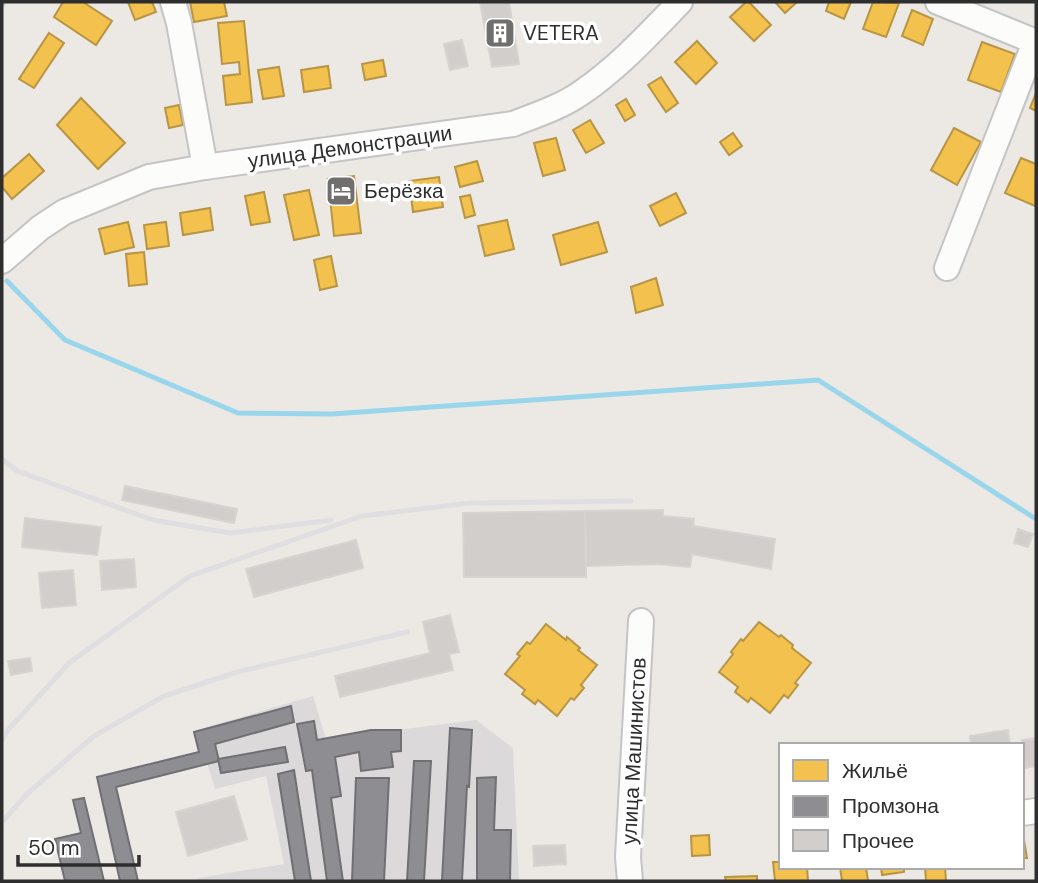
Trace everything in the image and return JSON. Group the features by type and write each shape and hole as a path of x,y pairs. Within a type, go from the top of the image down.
{"street":[{"path":"173,2 205,167"},
{"name":"улица Демонстрации","path":"2,261 40,228 64,212 149,177 513,124 545,112 580,94 619,63 680,2"},
{"path":"938,2 1036,42 947,268"},
{"name":"улица Машинистов","path":"629,869 641,621"},
{"path":"609,881 629,869"}],"shaded area":[{"path":"313,696 326,739 476,720 513,748 519,881 195,881 198,878 284,864 266,776 215,789 197,730"}],"building: Жильё":[{"path":"63,2 83,2 112,21 96,45 54,17"},
{"path":"128,2 152,2 156,12 135,20"},
{"path":"190,2 224,2 227,16 194,22"},
{"path":"746,2 771,25 754,41 730,17"},
{"path":"775,2 797,2 785,13"},
{"path":"829,2 851,2 844,19 826,11"},
{"path":"873,2 899,3 886,37 863,29"},
{"path":"912,10 933,19 923,45 902,36"},
{"path":"244,21 252,102 226,105 223,76 240,74 239,62 222,64 218,23"},
{"path":"49,33 64,43 34,88 19,79"},
{"path":"697,41 717,63 696,84 675,62"},
{"path":"982,42 1015,54 1001,92 968,80"},
{"path":"383,60 386,76 365,80 362,64"},
{"path":"328,66 331,88 304,92 301,70"},
{"path":"279,67 284,96 263,99 258,70"},
{"path":"661,77 678,103 666,112 648,85"},
{"path":"1036,93 1036,111 1030,108"},
{"path":"81,98 125,143 98,169 57,125"},
{"path":"626,99 635,115 625,121 616,105"},
{"path":"179,105 183,125 169,128 165,108"},
{"path":"590,120 604,143 586,153 573,130"},
{"path":"954,128 981,142 957,185 931,170"},
{"path":"733,133 742,146 729,155 720,142"},
{"path":"556,138 565,170 543,176 534,143"},
{"path":"29,154 44,171 12,199 2,187 2,178"},
{"path":"1021,158 1036,164 1035,206 1005,193"},
{"path":"477,161 483,181 460,187 455,167"},
{"path":"354,176 361,233 334,236 328,179"},
{"path":"439,177 443,207 413,212 409,181"},
{"path":"309,190 319,235 294,240 284,195"},
{"path":"264,192 270,222 251,225 245,196"},
{"path":"676,193 686,213 660,226 650,206"},
{"path":"470,195 475,215 465,218 460,197"},
{"path":"210,208 213,230 183,235 180,213"},
{"path":"507,220 514,249 485,256 478,226"},
{"path":"128,222 134,247 105,254 99,229"},
{"path":"166,222 169,246 147,249 144,225"},
{"path":"598,222 607,252 561,265 553,235"},
{"path":"144,252 147,284 129,286 126,254"},
{"path":"331,256 337,286 320,290 314,260"},
{"path":"656,278 663,305 636,313 631,287"},
{"path":"759,622 779,637 781,635 811,663 795,683 798,685 788,698 784,695 770,713 751,698 748,702 735,692 738,687 719,672 741,639 743,641"},
{"path":"546,624 566,640 567,637 597,665 581,685 584,688 574,700 571,698 557,716 538,700 535,704 522,694 525,690 505,674 520,656 517,654 527,642 530,644"},
{"path":"709,835 710,855 692,856 691,836"},
{"path":"773,862 779,862 779,869 807,869 808,881 775,881"},
{"path":"840,869 866,869 868,881 842,881"},
{"path":"881,869 904,869 904,872 882,875"},
{"path":"925,869 945,869 946,881 926,881"},
{"path":"757,876 757,881 726,881 725,877"}],"building: Промзона":[{"path":"291,706 294,722 215,744 219,761 116,787 138,881 120,881 97,777 199,752 194,732"},
{"path":"314,721 317,740 371,730 401,730 401,751 391,752 393,767 361,771 359,752 335,757 341,796 331,798 343,881 327,881 312,770 306,771 297,724"},
{"path":"450,728 472,730 462,881 442,881"},
{"path":"285,747 288,762 221,773 218,759"},
{"path":"414,761 431,761 424,881 407,881"},
{"path":"294,770 311,881 295,881 278,774"},
{"path":"496,777 494,830 511,830 510,881 477,881 477,778"},
{"path":"356,778 389,778 384,881 352,881"},
{"path":"84,798 104,881 65,881 55,839 81,833 73,800"}],"building: Прочее":[{"name":"VETERA","path":"480,2 509,2 519,64 492,67"},
{"path":"462,40 468,66 450,70 444,44"},
{"path":"125,486 237,509 234,523 122,500"},
{"path":"663,510 663,516 694,519 693,526 775,539 771,569 692,554 690,567 658,564 586,566 585,511"},
{"path":"585,511 586,577 464,577 463,513"},
{"path":"25,518 101,527 97,555 22,547"},
{"path":"1018,529 1033,534 1028,547 1014,543"},
{"path":"356,540 363,568 254,597 246,569"},
{"path":"134,559 136,587 102,590 100,561"},
{"path":"73,570 76,605 42,608 39,573"},
{"path":"450,615 459,652 449,654 453,670 340,697 335,676 430,653 423,622"},
{"path":"30,658 32,671 11,675 8,661"},
{"path":"1008,730 1010,743 971,743 970,736"},
{"path":"1036,738 1036,766 1025,768 1022,740"},
{"path":"234,796 247,839 188,856 176,812"},
{"path":"565,845 566,864 534,866 533,846"}],"waterway":[{"path":"7,281 65,340 238,413 332,414 818,380 1036,519"}],"railway":[{"path":"2,459 17,471 153,520 231,533 331,520"},
{"path":"2,740 69,663 190,576 362,516 470,503 631,501"},
{"path":"2,822 27,794 94,736 164,696 241,671 407,632"}],"place":[{"name":"VETERA","path":"500,33"},
{"name":"Берёзка","path":"341,191"}]}
